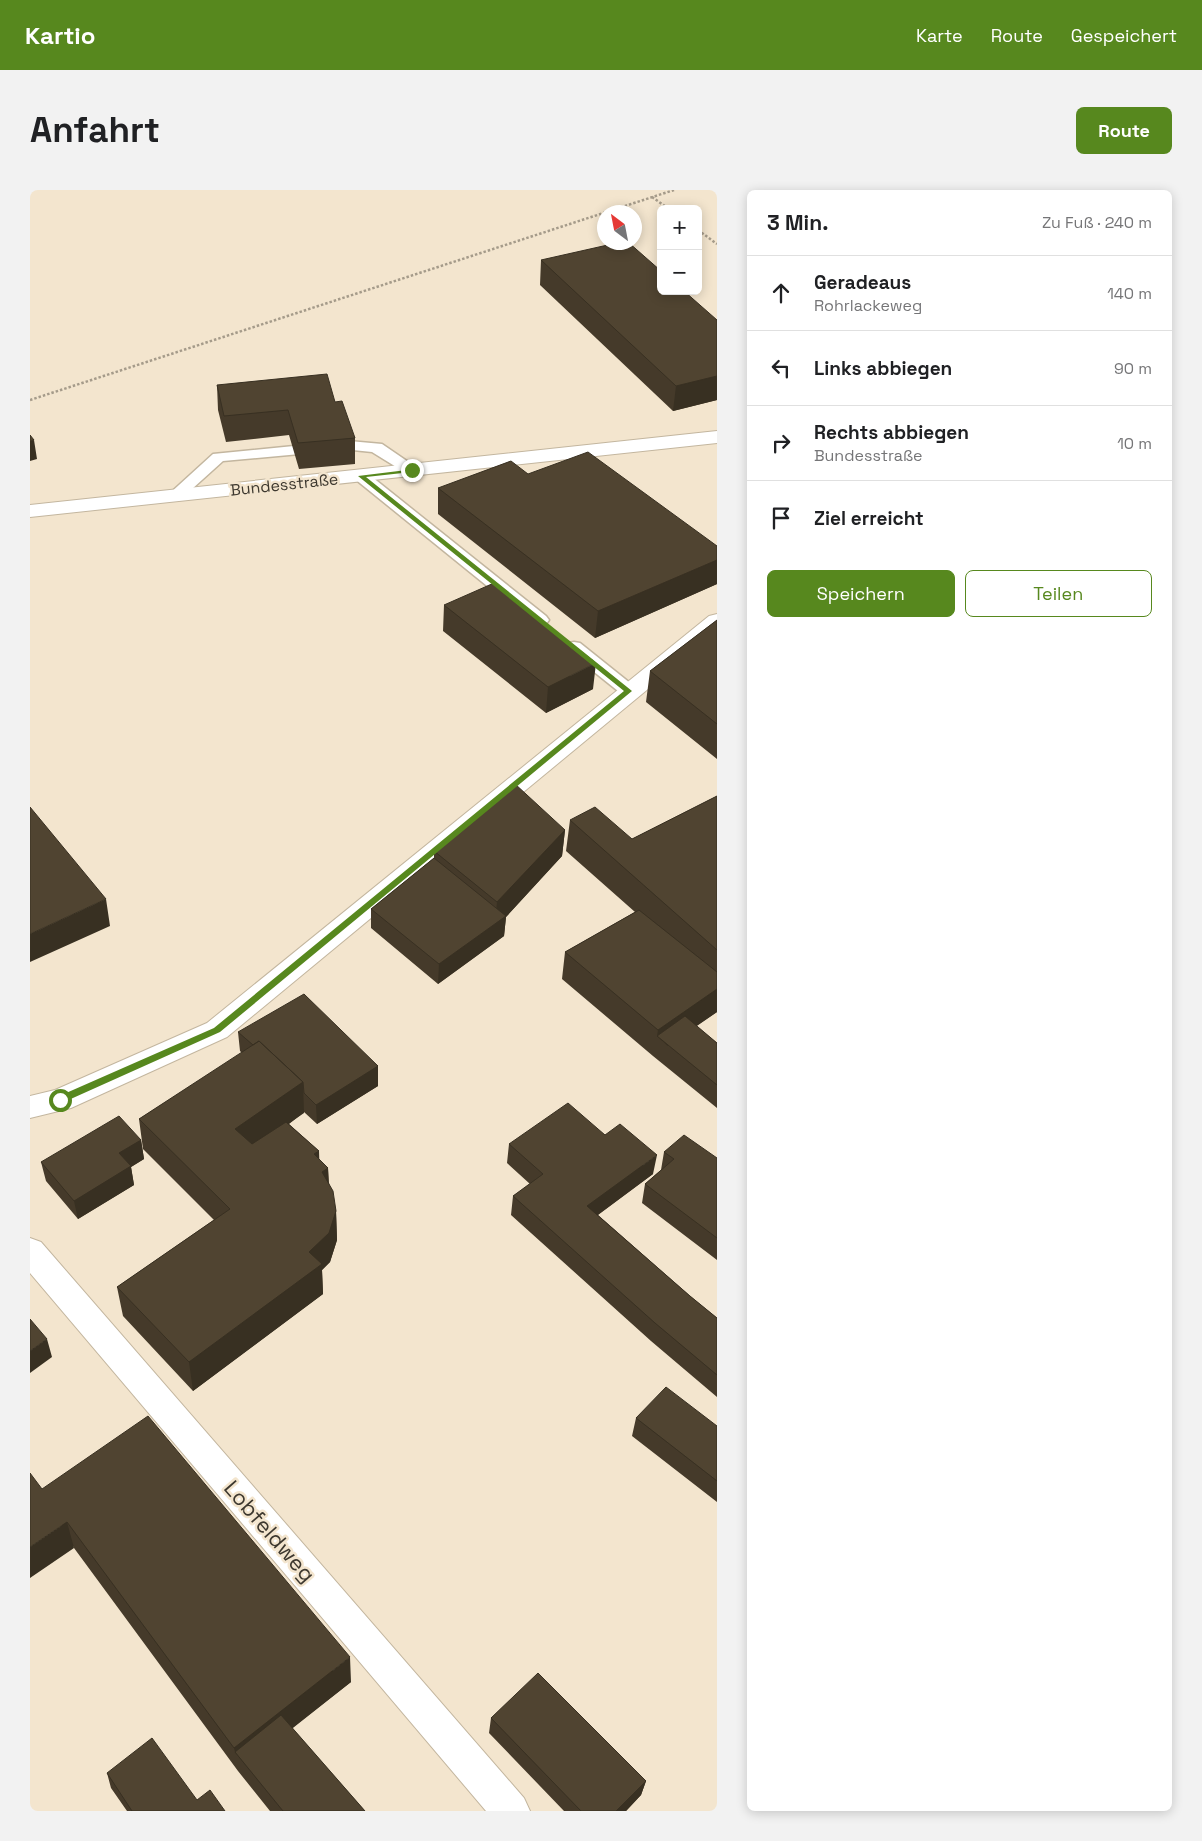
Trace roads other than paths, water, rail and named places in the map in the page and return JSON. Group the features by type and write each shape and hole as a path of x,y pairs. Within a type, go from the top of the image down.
{"street":[{"name":"Bundesstraße","path":"30,510 717,437"},
{"path":"30,1107 60,1100 217,1030 629,691 717,622"},
{"name":"Lobfeldweg","path":"30,1251 511,1811"}],"lane":[{"path":"349,446 376,447 412,470"},
{"path":"176,495 219,457 294,451"},
{"path":"361,476 629,691"}]}
